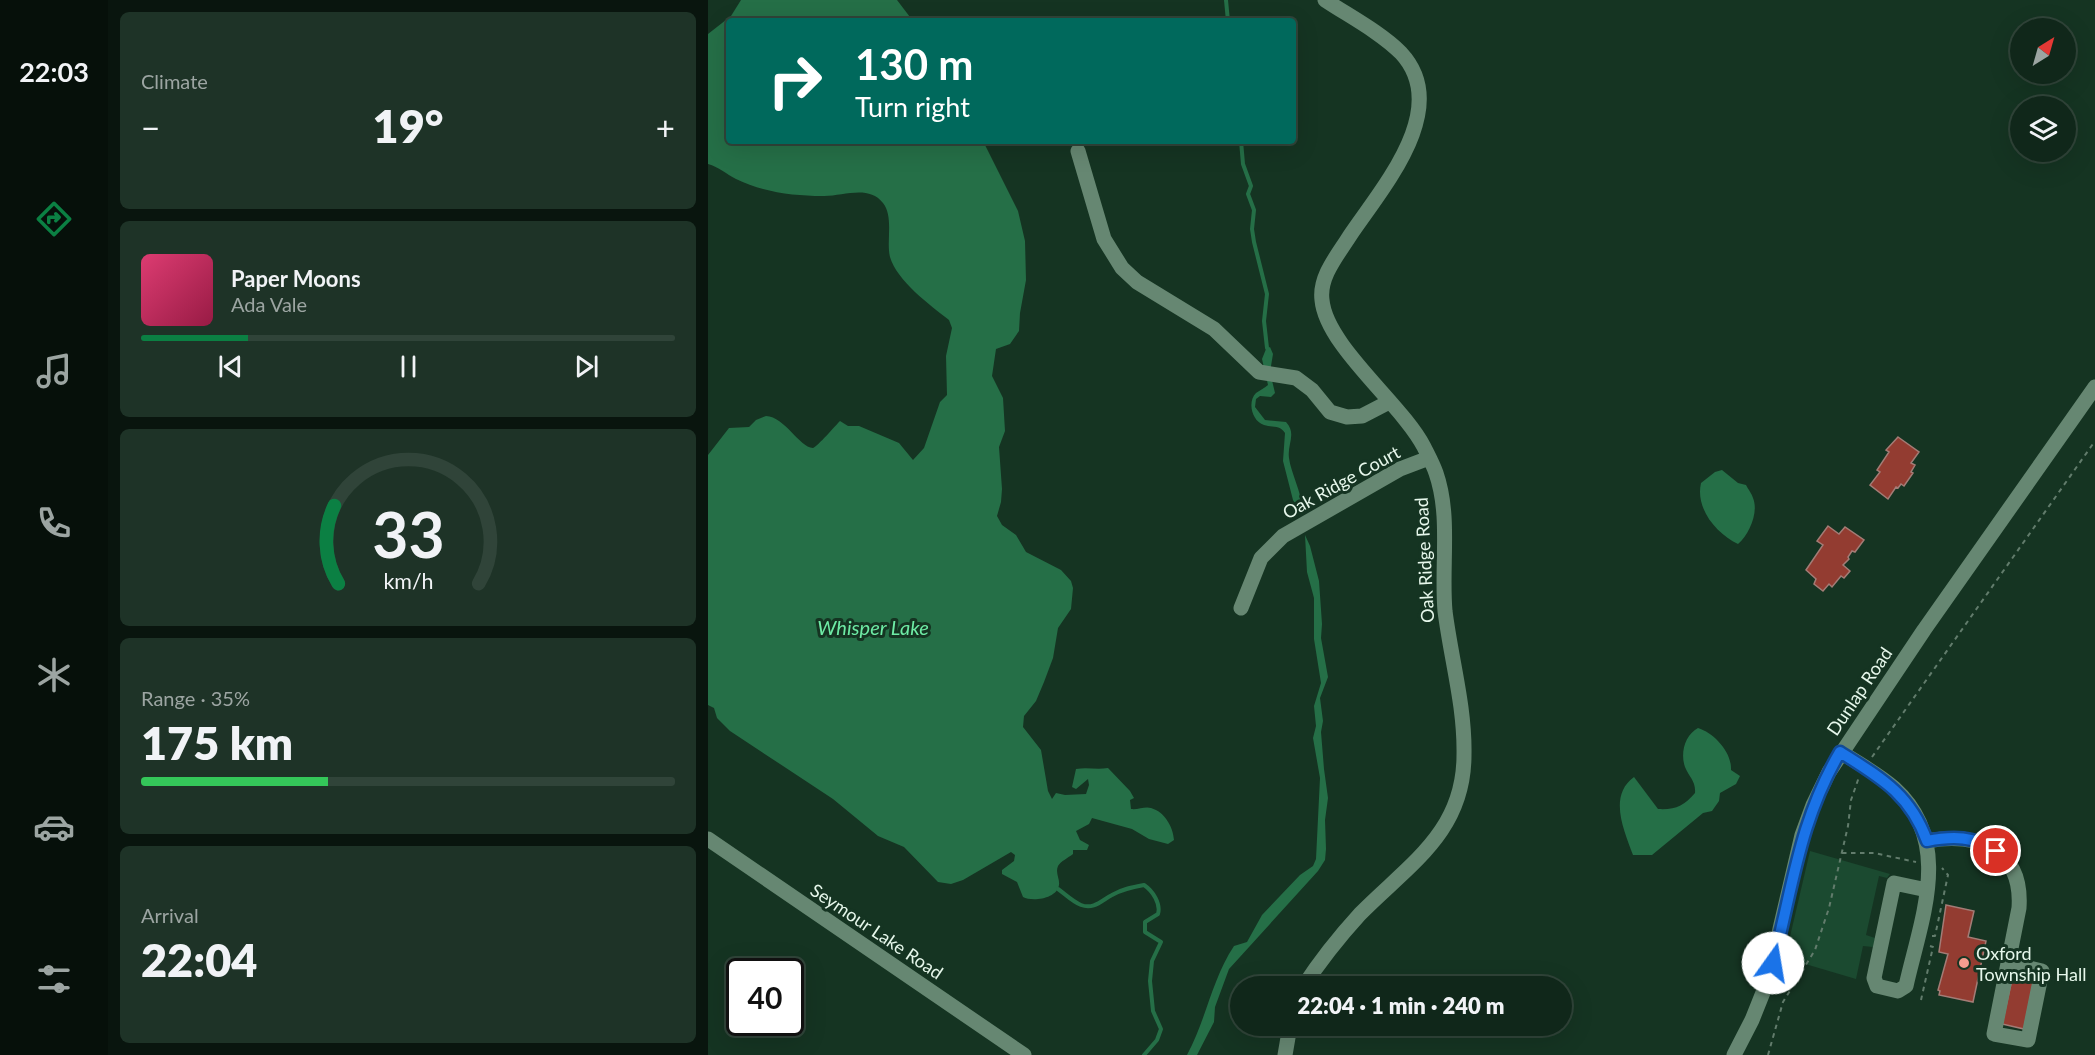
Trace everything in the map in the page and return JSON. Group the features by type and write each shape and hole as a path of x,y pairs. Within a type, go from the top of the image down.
{"street":[{"name":"Oak Ridge Road","path":"1311,976 1362,912 1412,867 1436,840 1448,819 1458,792 1465,756 1461,711 1445,608 1442,499 1436,473 1421,442 1348,350 1328,321 1322,299 1330,266 1390,175 1412,136 1420,98 1411,67 1400,53 1325,0"},
{"path":"1078,151 1104,239 1122,268 1137,282 1214,329 1259,372 1296,378 1312,390 1330,412 1347,417 1362,416 1389,402"},
{"name":"Dunlap Road","path":"1734,1055 1756,1010 1770,972 1795,862 1809,815 1840,752 2095,387"},
{"name":"Oak Ridge Court","path":"1241,608 1261,558 1283,536 1400,469 1429,458"},
{"path":"1840,752 1896,790 1917,817 1927,841 1930,865 1927,890 1906,986 1898,991 1877,986 1874,978 1894,883 1927,890"},
{"path":"1927,841 1959,838 1978,841 1996,851 2010,867 2018,882 2020,898 1994,1034 2028,1040 2042,971 2008,963"},
{"name":"Seymour Lake Road","path":"708,839 1024,1055"},
{"path":"1285,1055 1288,1036"}],"path":[{"path":"1871,759 2095,441"},
{"path":"1768,1055 1786,997 1811,958 1829,908 1842,854 1851,800 1859,778"},
{"path":"1842,854 1874,853 1923,864"}],"shaded area":[{"path":"1810,851 1890,874 1887,878 1879,876 1866,935 1875,938 1873,947 1863,946 1856,979 1785,958"}],"water":[{"name":"Whisper Lake","path":"741,0 897,0 911,18 728,18"},
{"name":"Whisper Lake","path":"726,20 726,144 984,144 1018,211 1025,241 1026,280 1019,331 1010,344 996,349 992,376 1003,398 1005,431 999,447 1002,489 997,516 1002,525 1016,535 1026,552 1061,570 1071,581 1073,588 1071,609 1058,628 1053,658 1036,701 1024,716 1023,727 1041,750 1048,791 1052,799 1056,793 1086,794 1088,779 1076,789 1072,787 1076,769 1108,768 1134,798 1130,800 1131,809 1149,808 1164,816 1170,825 1174,840 1168,844 1149,839 1132,829 1092,818 1089,824 1076,831 1080,840 1089,845 1087,850 1073,850 1073,854 1059,864 1057,871 1059,885 1057,890 1049,896 1038,899 1023,897 1017,882 1002,874 1002,870 1014,861 1015,855 1011,852 963,880 951,884 938,882 904,847 878,836 833,799 730,731 717,718 714,708 708,705 708,455 729,428 749,427 756,420 766,416 779,421 802,443 813,448 840,421 848,426 859,426 899,443 913,460 924,448 940,402 947,395 946,356 952,328 949,320 915,292 894,266 889,251 888,215 883,203 877,197 862,193 822,196 778,192 746,183 708,164 708,34"},
{"path":"1270,347 1273,354 1270,372 1275,393 1271,397 1260,396 1256,399 1255,407 1265,420 1286,422 1289,426 1291,435 1289,458 1302,502 1301,515 1293,500 1283,461 1285,433 1279,428 1267,426 1256,420 1251,406 1256,393 1268,385 1262,359 1266,349"},
{"path":"1722,470 1738,483 1746,485 1755,504 1752,523 1738,544 1715,527 1709,520 1701,502 1701,483 1715,472"},
{"path":"1305,535 1319,581 1321,638 1328,677 1320,698 1328,798 1325,820 1325,860 1318,871 1229,969 1215,1007 1214,1022 1197,1055 1187,1055 1220,972 1234,946 1247,942 1262,915 1300,875 1313,866 1316,859 1320,778 1313,738 1316,726 1314,706 1321,683 1314,639 1314,598 1307,572"},
{"path":"1698,728 1710,734 1721,744 1729,757 1731,770 1740,776 1736,784 1720,793 1719,801 1712,811 1703,813 1652,855 1633,855 1620,814 1620,803 1626,785 1634,777 1658,809 1674,808 1687,801 1695,793 1695,789 1685,767 1683,750 1690,735"}],"building":[{"path":"1898,437 1919,452 1911,463 1915,465 1911,472 1913,473 1904,486 1901,484 1898,488 1896,487 1888,499 1870,485 1880,472 1877,470 1889,452 1886,450"},
{"path":"1828,526 1839,534 1845,527 1864,540 1855,552 1852,551 1849,559 1843,565 1850,571 1844,578 1841,576 1832,587 1829,584 1823,591 1814,584 1816,579 1806,570 1823,545 1817,541"},
{"name":"Oxford Township Hall","path":"1946,905 1974,911 1968,937 1986,941 1973,1002 1939,995 1938,990 1948,954 1939,952"},
{"path":"2013,975 2034,980 2024,1029 2002,1024"}],"waterway":[{"path":"1226,0 1228,18"},
{"path":"1241,144 1243,164 1251,186 1248,194 1254,210 1252,229 1254,242 1267,294 1264,321 1267,348"},
{"path":"1058,889 1075,902 1086,906 1098,904 1116,893 1144,885 1156,898 1158,914 1145,922 1145,932 1161,942 1152,961 1150,981 1153,1011 1161,1029 1157,1040 1144,1055"}],"place":[{"name":"Oxford Township Hall","path":"1964,963"}],"route":[{"path":"1773,963 1795,862 1809,815 1840,752 1883,779 1908,802 1927,841 1965,838 1978,841 1996,851"}]}
